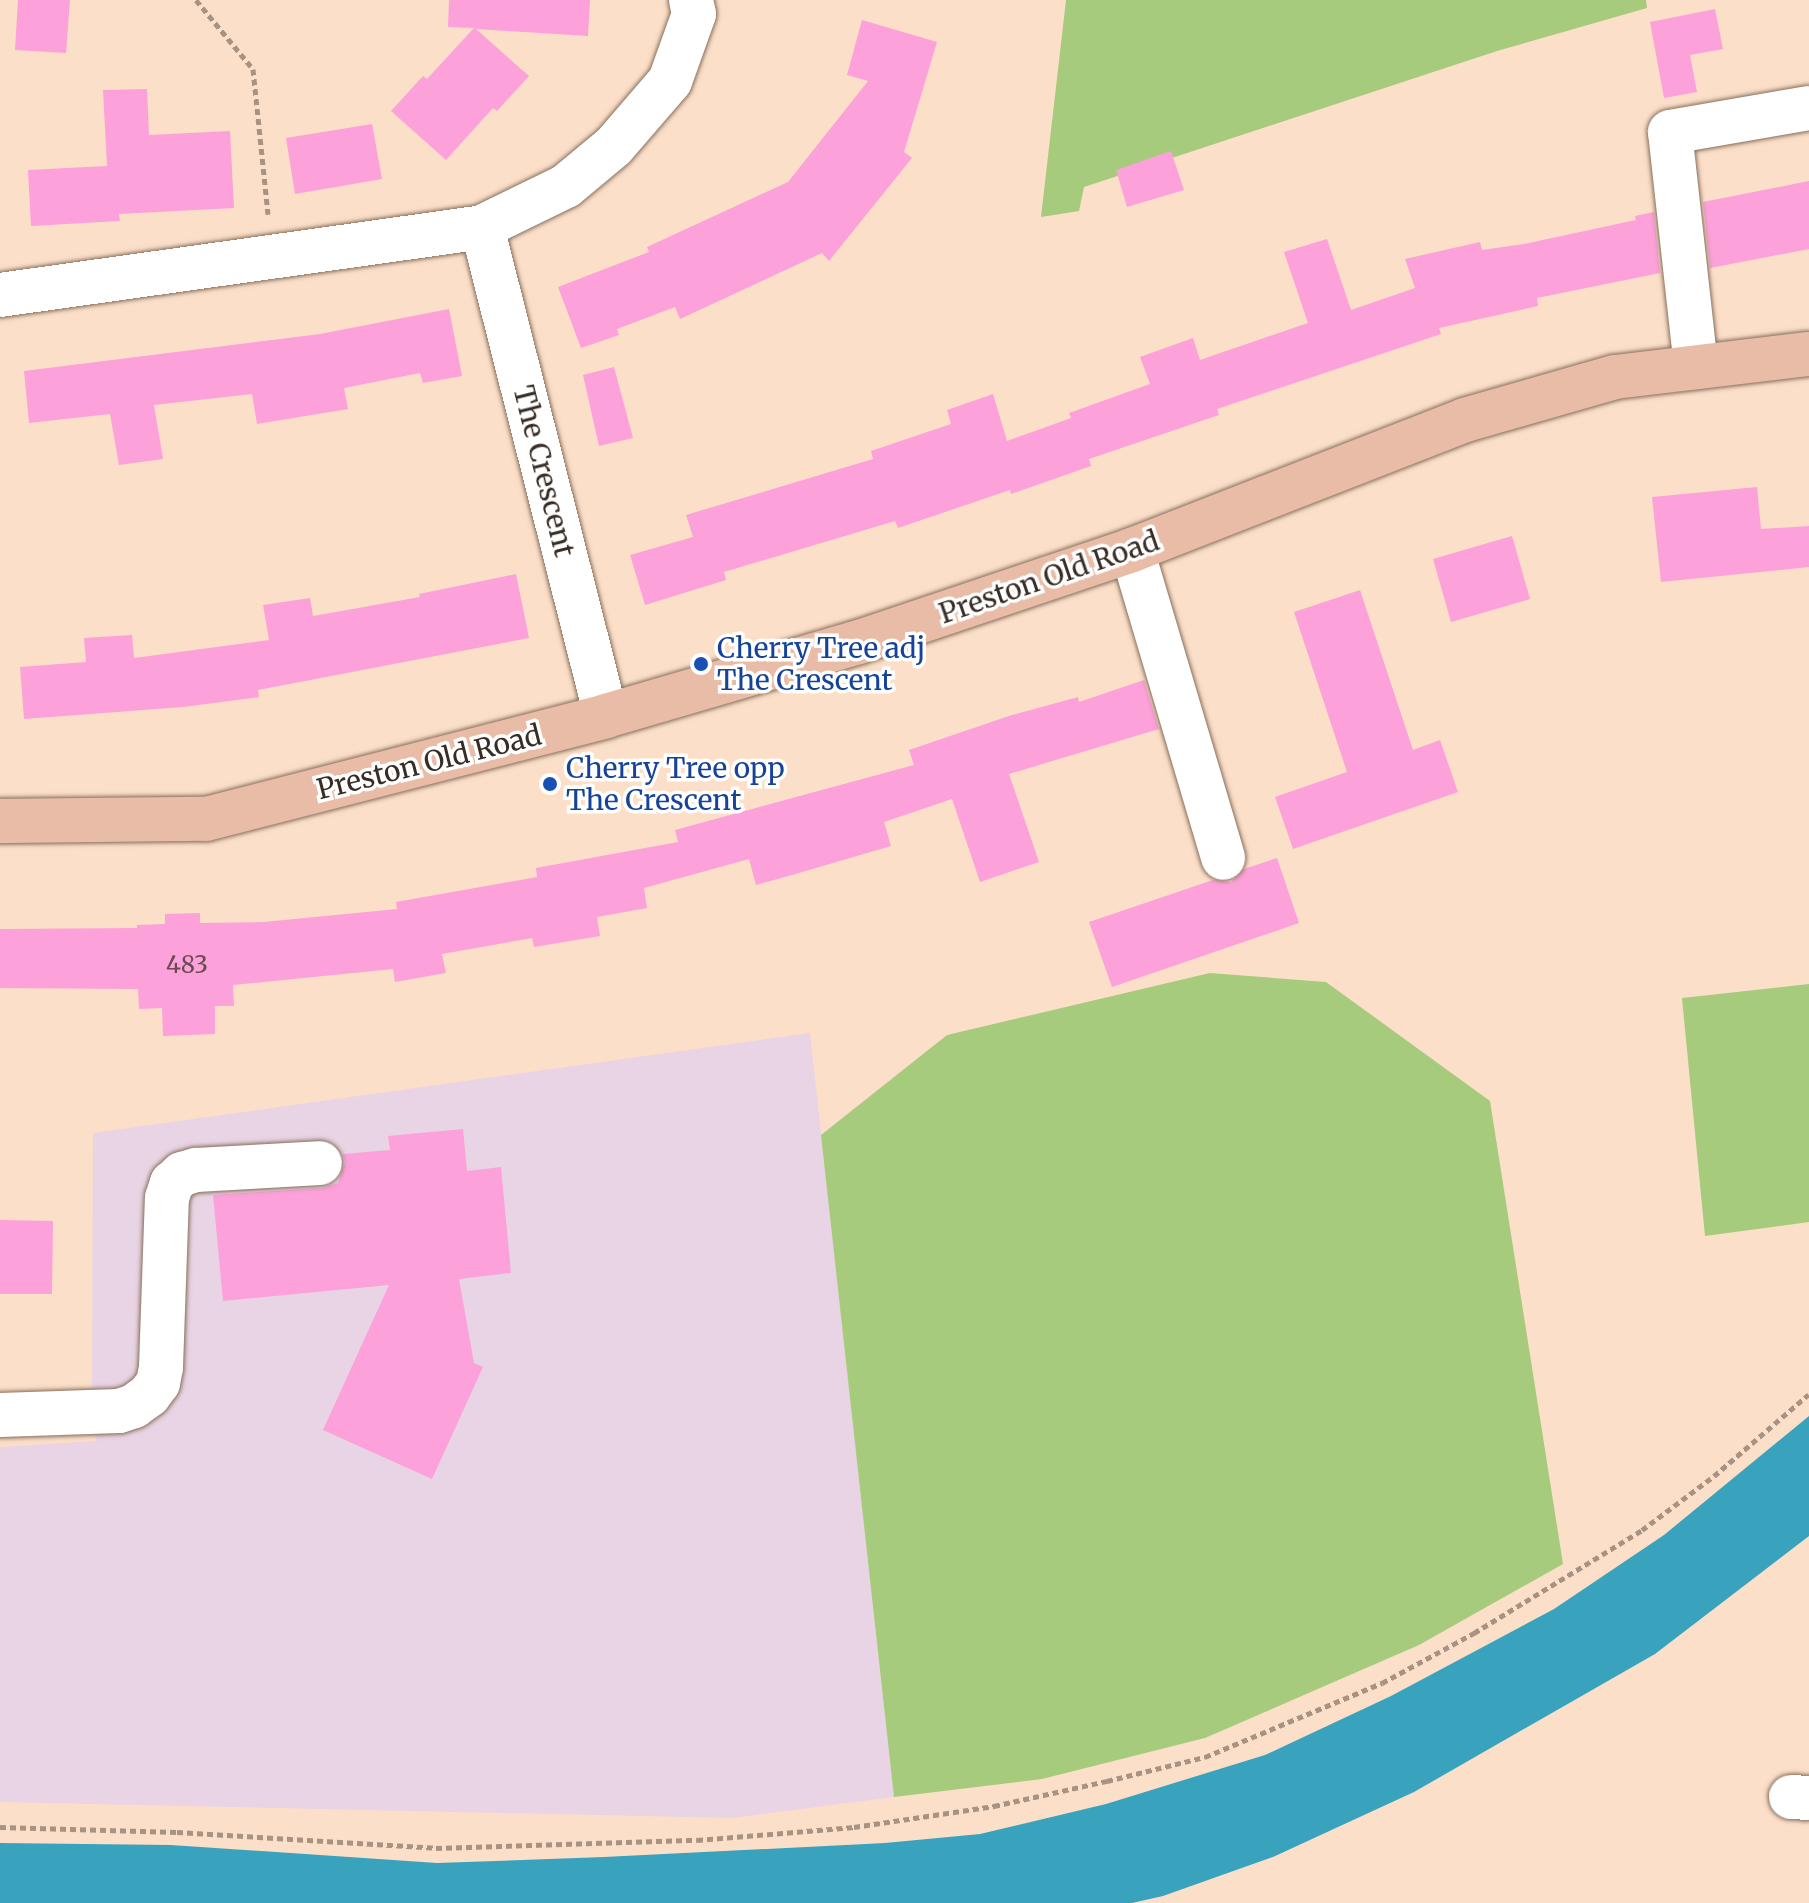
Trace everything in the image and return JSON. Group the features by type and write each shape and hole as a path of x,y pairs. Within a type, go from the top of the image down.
{"main road":[{"name":"Preston Old Road","path":"0,821 206,819 606,716 859,642 1132,550 1465,420 1615,377 1809,354"}],"street":[{"path":"0,295 482,227 566,186 614,146 670,81 694,14 691,0"},
{"path":"1696,367 1670,132 1809,108"},
{"name":"The Crescent","path":"482,227 606,716"},
{"path":"1132,550 1223,858"},
{"path":"0,1415 84,1413 134,1406 149,1395 158,1383 165,1214 172,1183 182,1174 196,1170 320,1163"}],"path":[{"path":"196,0 253,69 272,256"},
{"path":"0,1827 177,1832 436,1848 697,1840 854,1827 994,1806 1107,1781 1205,1757 1382,1683 1474,1633 1642,1530 1714,1476 1809,1394"}],"shaded area":[{"path":"810,1033 894,1797 732,1818 0,1802 0,1447 96,1441 92,1384 93,1133"}],"green space":[{"path":"1066,0 1646,0 1647,8 1497,51 1084,187 1079,211 1041,217"},
{"path":"1210,973 1326,982 1490,1101 1563,1564 1419,1645 1205,1738 1042,1779 894,1797 821,1135 947,1035"},
{"path":"1809,984 1809,1222 1705,1236 1682,998"}],"water":[{"path":"1809,1416 1809,1536 1655,1654 1414,1792 1273,1857 1163,1896 1132,1903 0,1903 0,1843 171,1845 437,1863 885,1843 980,1834 1106,1804 1265,1755 1391,1696 1554,1609 1664,1535"}],"building":[{"path":"18,0 70,0 66,53 15,50"},
{"path":"449,0 590,0 588,36 476,29 529,76 497,111 493,108 446,160 391,111 423,76 427,79 474,28 448,27"},
{"path":"1715,9 1723,49 1690,55 1697,92 1664,98 1650,22"},
{"path":"862,20 937,42 904,152 912,158 829,261 822,253 680,319 675,307 617,329 619,335 581,348 558,287 649,252 647,247 788,182 868,81 847,75"},
{"path":"147,89 149,135 230,131 234,208 119,214 120,221 31,226 28,170 107,166 103,90"},
{"path":"372,124 382,179 295,194 286,138"},
{"path":"1171,151 1184,190 1127,207 1116,170"},
{"path":"1809,181 1809,249 1710,268 1703,202"},
{"path":"1654,212 1660,273 1537,298 1538,306 1439,328 1441,334 1217,409 1219,415 1089,459 1091,466 1011,494 1010,490 898,528 895,521 724,572 726,580 645,605 630,555 693,537 686,515 873,459 871,451 951,424 947,410 993,394 1007,441 1071,418 1069,413 1150,384 1140,357 1193,338 1200,360 1308,323 1284,252 1327,239 1351,310 1415,288 1405,259 1480,242 1482,250 1524,244 1636,220 1635,216"},
{"path":"449,309 462,376 423,383 420,373 344,388 348,409 257,424 252,394 154,405 163,459 119,465 110,414 29,423 24,371 320,334"},
{"path":"614,367 633,438 599,446 583,375"},
{"path":"1757,487 1761,529 1809,526 1809,567 1661,582 1652,497"},
{"path":"1512,536 1530,599 1451,622 1433,559"},
{"path":"516,574 529,638 258,690 259,697 183,707 24,719 20,667 86,662 84,638 132,635 134,658 269,640 263,605 310,598 313,616 420,597 419,594"},
{"path":"1360,590 1413,750 1440,740 1458,792 1293,849 1275,797 1347,772 1294,612"},
{"path":"1144,680 1159,729 1009,774 1039,862 980,882 952,799 884,822 891,846 792,875 756,885 749,859 644,888 647,908 597,917 600,936 534,947 532,938 442,954 446,973 395,982 393,969 233,985 234,1006 215,1006 215,1034 163,1036 162,1008 139,1009 138,989 0,988 0,929 137,928 137,925 165,924 165,914 200,913 200,923 264,922 397,909 396,902 537,877 536,868 678,842 675,830 914,765 909,750 1009,716 1078,697 1079,702"},
{"path":"1277,858 1299,923 1112,987 1089,922 1213,880 1231,882 1244,869"},
{"path":"463,1129 467,1171 501,1167 511,1273 459,1279 474,1363 483,1367 432,1479 323,1430 389,1285 223,1301 213,1195 322,1188 338,1183 345,1162 343,1154 390,1150 388,1136"},
{"path":"0,1220 53,1221 52,1294 0,1294"}],"place":[{"name":"Cherry Tree adj The Crescent","path":"701,664"},
{"name":"Cherry Tree opp The Crescent","path":"550,784"}]}
